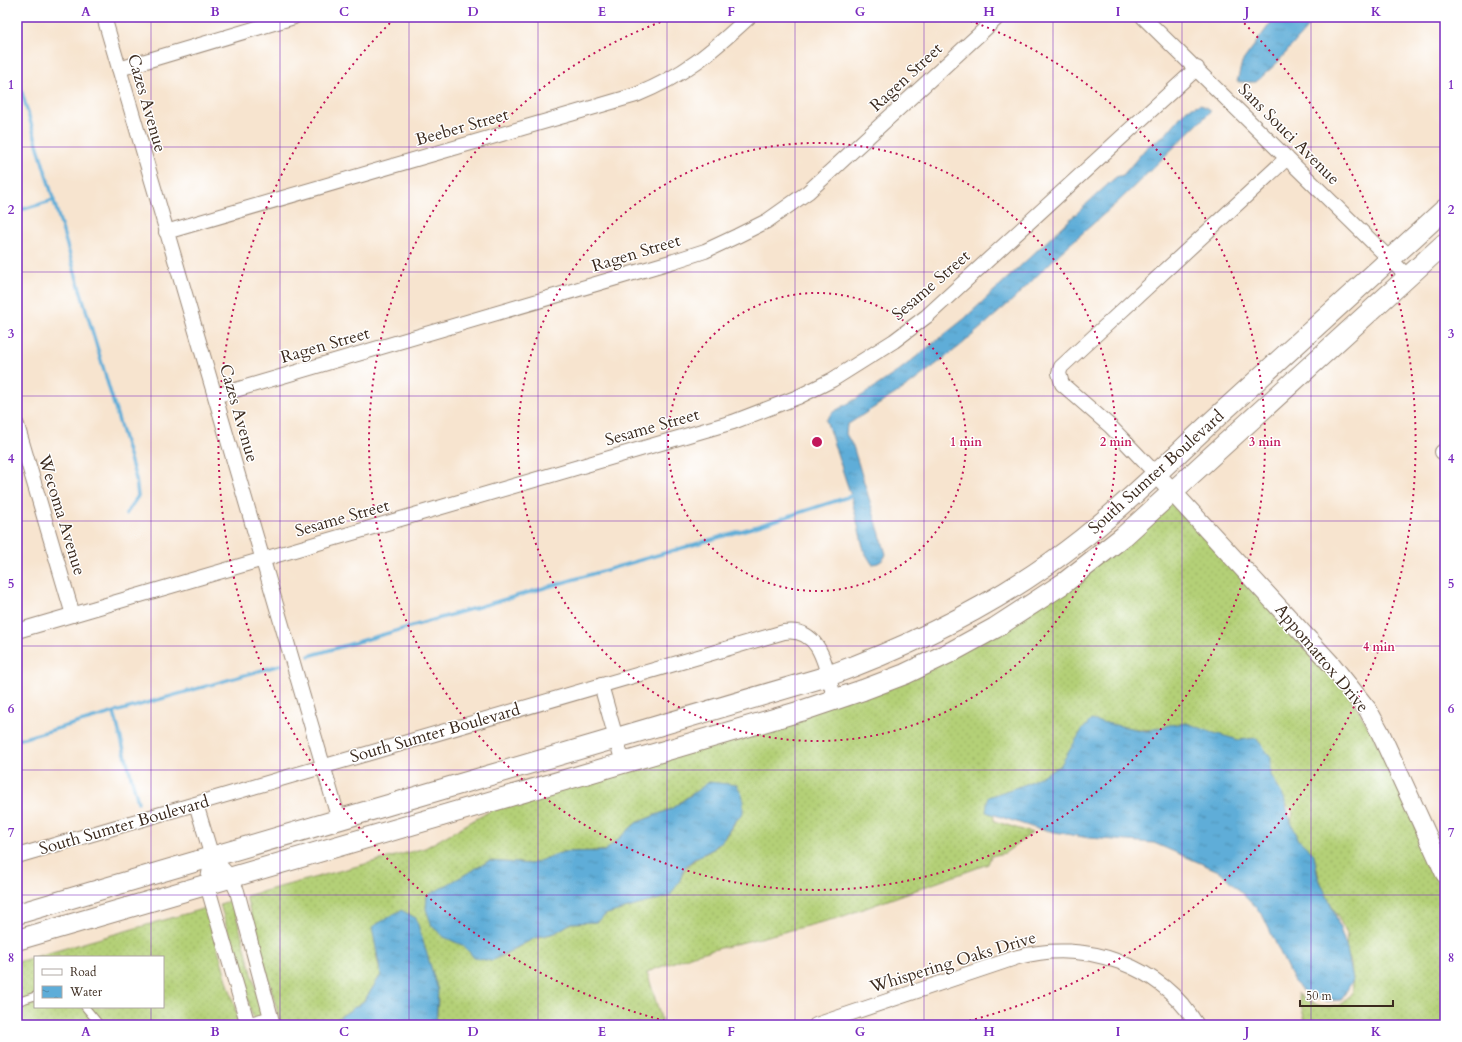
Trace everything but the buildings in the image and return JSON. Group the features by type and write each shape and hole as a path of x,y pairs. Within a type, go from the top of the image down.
{"main road":[{"name":"South Sumter Boulevard","path":"17,914 828,676 869,661 926,636 1015,587 1082,539 1445,209"},
{"name":"South Sumter Boulevard","path":"17,940 835,700 905,674 995,628 1040,600 1087,566 1124,536 1445,243"}],"street":[{"name":"Cazes Avenue","path":"104,17 339,820"},
{"path":"119,69 294,17"},
{"name":"Beeber Street","path":"166,232 636,95 661,85 684,72 718,46 749,17"},
{"name":"Ragen Street","path":"215,396 674,261 705,251 737,236 767,221 808,192 998,17"},
{"name":"Sans Souci Avenue","path":"1143,17 1197,68 1408,277"},
{"name":"Sesame Street","path":"17,631 733,422 798,397 832,380 889,345 926,316 1197,68"},
{"path":"1155,473 1110,426 1062,384 1059,373 1061,367 1287,158"},
{"name":"Wecoma Avenue","path":"17,425 73,615"},
{"name":"Appomattox Drive","path":"1155,473 1332,665 1368,710 1380,732 1445,874"},
{"name":"South Sumter Boulevard","path":"17,856 777,633 792,630 805,633 814,641 820,651 835,700"},
{"path":"601,685 624,763"},
{"path":"196,804 212,857 231,878 237,891 272,1020"},
{"path":"212,857 207,885 247,1023"},
{"name":"Whispering Oaks Drive","path":"816,1025 1018,956 1060,950 1101,956 1135,968 1163,986 1176,997 1198,1025"}],"lane":[{"path":"17,1002 34,996"},
{"path":"86,1008 100,1025"},
{"path":"233,1025 272,1020"}],"green space":[{"path":"1172,500 1349,696 1374,736 1445,891 1445,1025 1306,1025 1298,993 1312,1003 1328,1007 1341,1004 1353,991 1351,963 1346,950 1347,934 1321,885 1314,856 1300,845 1289,833 1293,812 1269,783 1153,730 1101,726 1077,756 993,807 994,821 1032,833 1005,853 991,856 988,864 838,918 693,955 647,972 663,1025 436,1025 438,1000 376,954 381,975 364,1001 334,1021 318,1022 314,1025 281,1025 246,896 425,848 497,807 907,680","holes":["690,795 743,813 717,846 688,865 680,880 607,914 596,922 571,923 555,933 535,938 498,958 469,951 464,946 489,861 532,864 563,852 605,851 636,823 671,809"]},
{"path":"232,900 266,1025 255,1025 220,904"},
{"path":"206,908 240,1025 17,1025 17,962 34,957 34,1008 164,1008 164,956 38,956"}],"water":[{"path":"1275,17 1317,17 1277,63 1256,82 1237,82 1242,62"},
{"path":"1201,104 1211,111 1120,200 1061,252 1016,297 960,346 909,385 847,425 846,434 853,446 886,554 881,561 872,564 864,551 851,496 826,420 833,412 863,395 897,372 964,319 1116,177 1123,175 1147,147 1166,134 1187,109"},
{"path":"1091,720 1146,731 1169,725 1187,723 1239,740 1256,738 1271,757 1271,775 1284,798 1291,822 1299,840 1314,854 1318,877 1334,911 1347,949 1353,980 1341,1000 1326,1001 1308,995 1294,982 1262,914 1221,872 1154,843 1089,838 1038,829 986,812 988,797 1026,784 1060,766 1082,730"},
{"path":"709,782 737,785 743,797 743,813 722,841 713,849 694,859 684,868 680,880 670,896 607,914 596,922 571,923 555,933 535,938 491,961 474,958 464,946 444,937 432,926 426,909 427,896 489,861 531,864 563,852 605,851 636,823 671,809"},
{"path":"401,910 416,918 438,990 436,1025 314,1025 318,1022 334,1021 364,1001 381,975 372,927"}],"waterway":[{"path":"17,76 136,479 138,496 126,514"},
{"path":"17,211 54,200"},
{"path":"309,656 758,526 851,496"},
{"path":"17,740 280,665"},
{"path":"114,713 138,802"}]}
